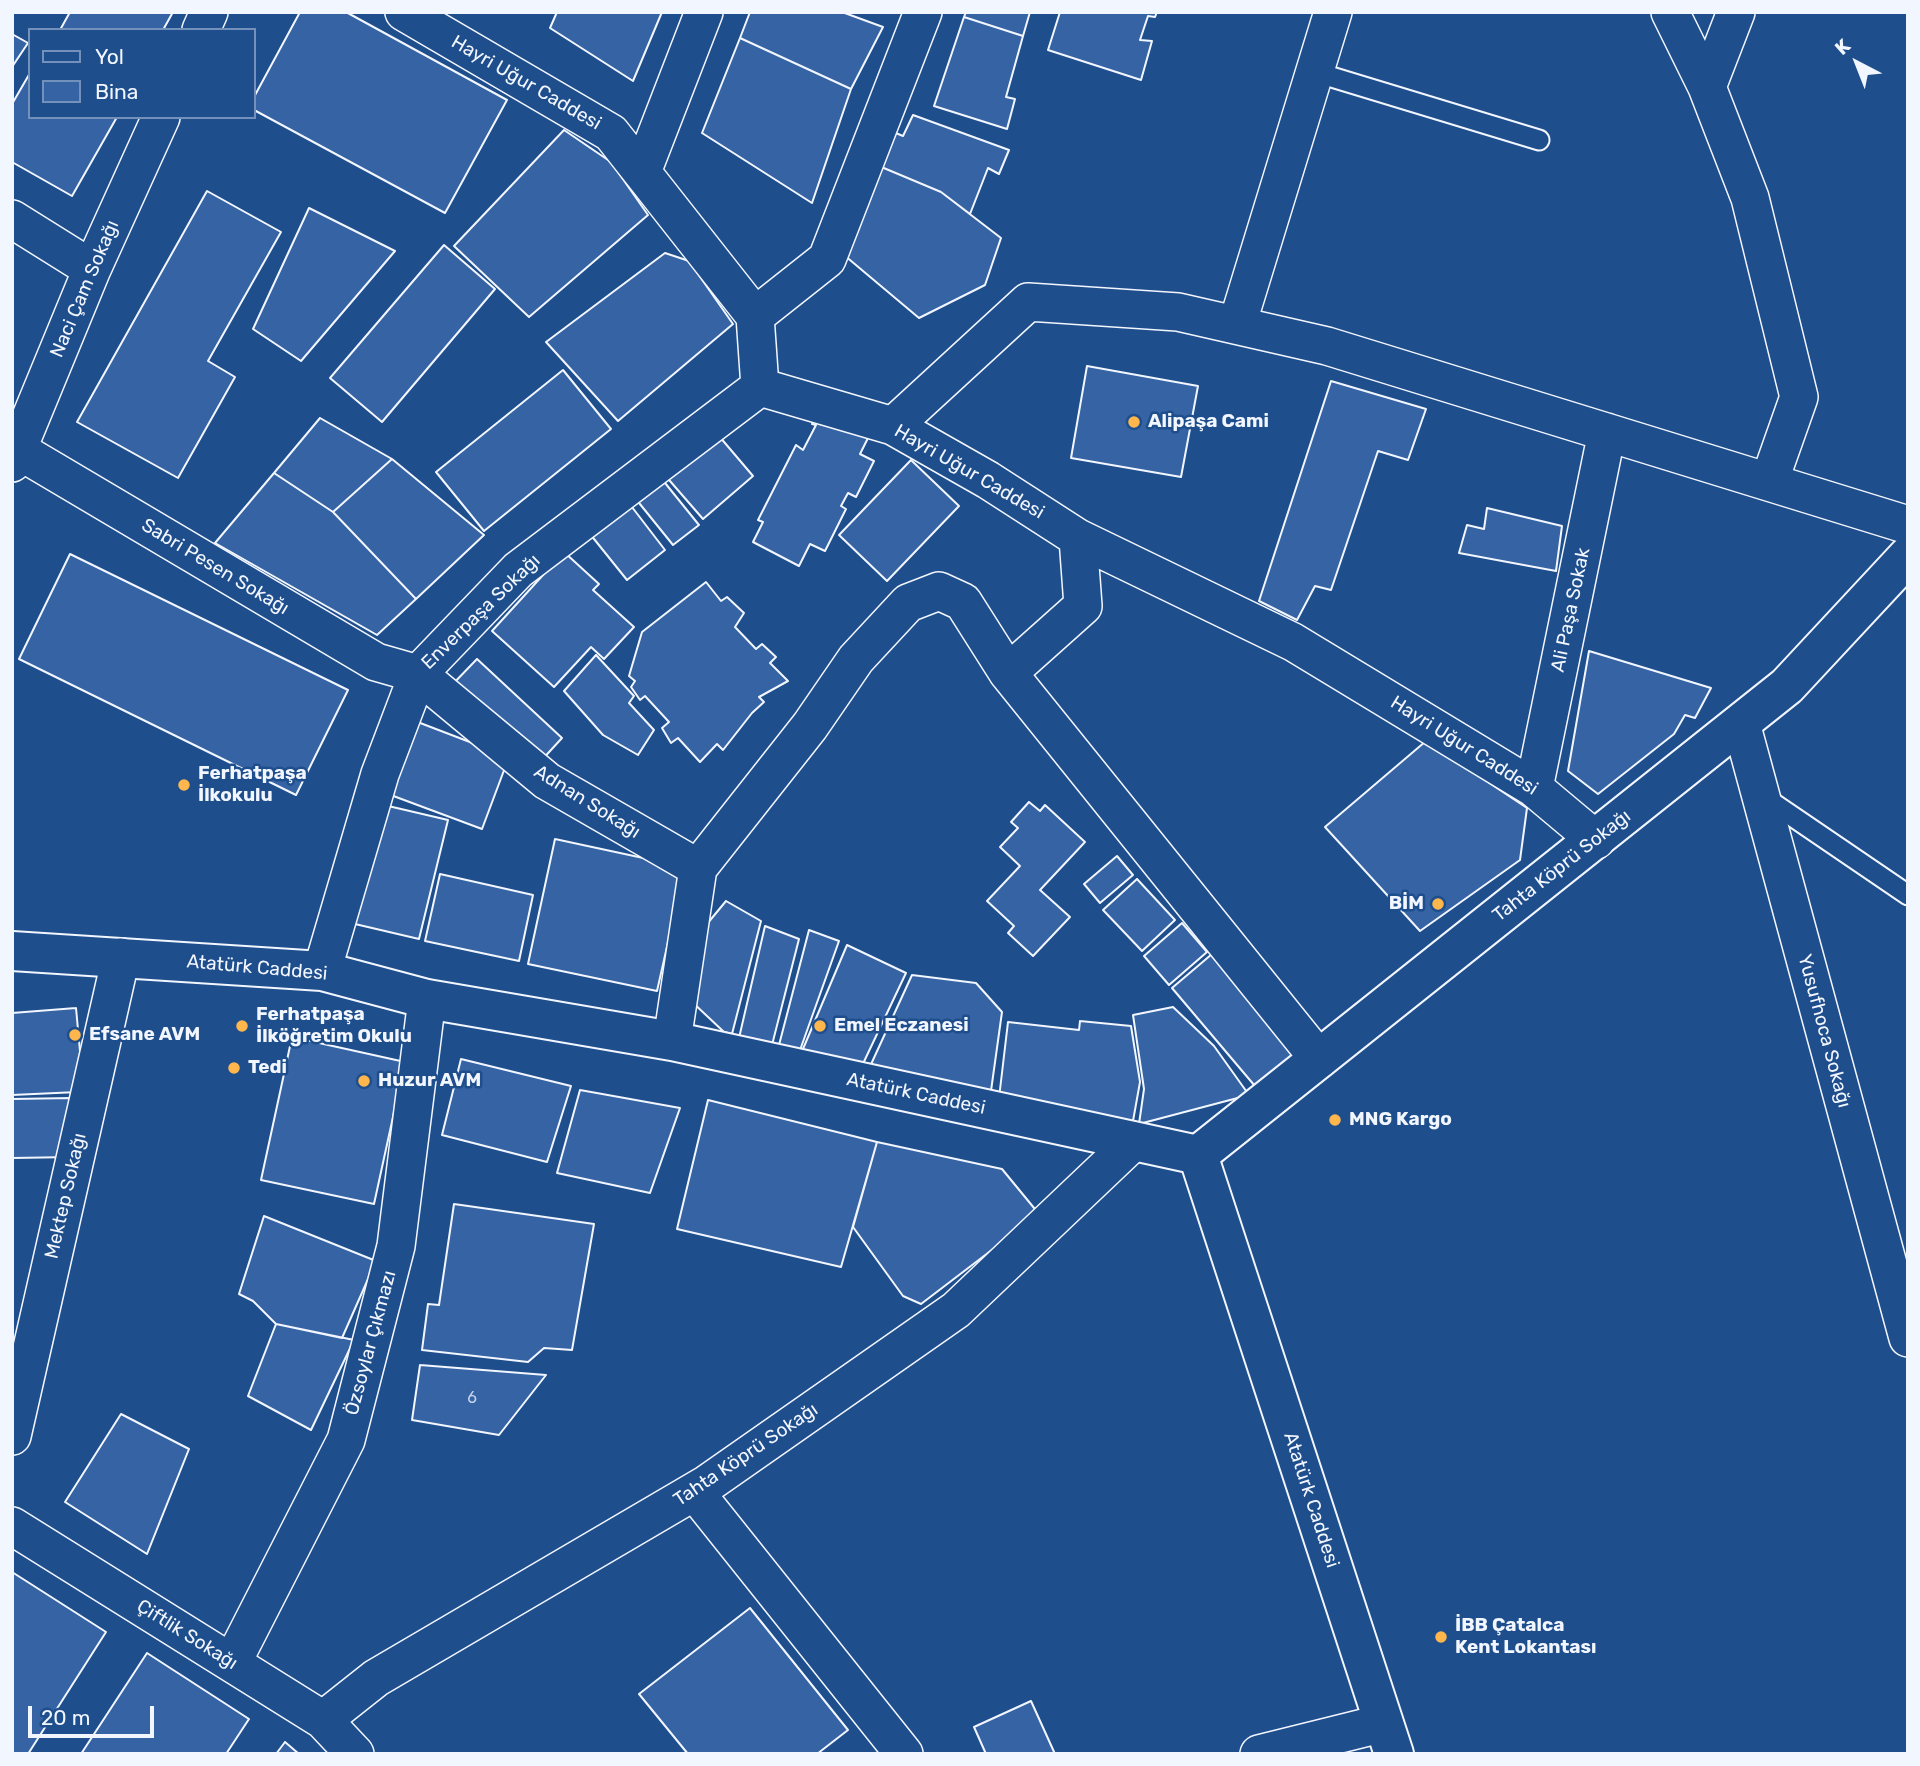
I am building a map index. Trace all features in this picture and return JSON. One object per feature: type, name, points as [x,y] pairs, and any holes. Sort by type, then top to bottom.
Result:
[{"type":"main road","name":"Tahta Köprü Sokağı","points":[[1198,1155],[1787,687],[1908,556]]},
{"type":"main road","name":"Atatürk Caddesi","points":[[12,951],[322,971],[428,999],[672,1041],[1198,1155],[1389,1738]]},
{"type":"street","points":[[202,28],[209,12]]},
{"type":"street","name":"Hayri Uğur Caddesi","points":[[404,12],[611,133],[755,316]]},
{"type":"street","points":[[642,172],[704,12]]},
{"type":"street","points":[[760,387],[755,316],[827,259],[923,12]]},
{"type":"street","points":[[1237,325],[1333,12]]},
{"type":"street","points":[[1670,12],[1707,87],[1750,198],[1799,397],[1769,482]]},
{"type":"street","points":[[1707,87],[1736,12]]},
{"type":"street","name":"Naci Çam Sokağı","points":[[15,457],[92,269],[160,119]]},
{"type":"street","points":[[12,219],[92,269]]},
{"type":"street","points":[[893,426],[1028,302],[1178,312],[1327,346],[1908,525]]},
{"type":"street","name":"Hayri Uğur Caddesi","points":[[760,387],[893,426],[988,480],[1078,538],[1293,642],[1534,788],[1596,840]]},
{"type":"street","name":"Enverpaşa Sokağı","points":[[322,971],[380,774],[418,674],[518,570],[760,387]]},
{"type":"street","name":"Ali Paşa Sokak","points":[[1534,788],[1607,432]]},
{"type":"street","name":"Sabri Pesen Sokağı","points":[[15,457],[376,662],[418,674]]},
{"type":"street","points":[[1008,673],[1083,606],[1078,538]]},
{"type":"street","points":[[672,1041],[698,867],[810,726],[856,659],[908,603],[939,591],[963,602],[1008,673],[1319,1059]]},
{"type":"street","name":"Adnan Sokağı","points":[[418,674],[547,781],[698,867]]},
{"type":"street","name":"Yusufhoca Sokağı","points":[[1741,723],[1906,1325]]},
{"type":"street","name":"Mektep Sokağı","points":[[12,1436],[121,957]]},
{"type":"street","name":"Özsoylar Çıkmazı","points":[[232,1663],[345,1440],[396,1247],[428,999]]},
{"type":"street","name":"Tahta Köprü Sokağı","points":[[323,1720],[376,1678],[695,1492],[956,1310],[1134,1141]]},
{"type":"street","points":[[695,1492],[904,1754]]},
{"type":"street","name":"Çiftlik Sokağı","points":[[12,1526],[323,1720],[355,1754]]},
{"type":"street","points":[[1259,1754],[1389,1738]]},
{"type":"lane","points":[[1315,72],[1539,140]]},
{"type":"lane","points":[[1760,795],[1908,895]]},
{"type":"building","points":[[70,12],[173,12],[164,28],[61,28]]},
{"type":"building","points":[[300,12],[346,12],[507,100],[445,213],[256,111],[256,93]]},
{"type":"building","points":[[557,12],[662,12],[633,81],[550,28]]},
{"type":"building","points":[[750,12],[842,12],[883,27],[851,89],[740,38]]},
{"type":"building","points":[[966,12],[1030,12],[1023,36],[964,17]]},
{"type":"building","points":[[1060,12],[1157,12],[1155,17],[1148,16],[1140,40],[1152,41],[1141,80],[1048,50]]},
{"type":"building","points":[[964,17],[1023,36],[1006,97],[1015,99],[1007,129],[934,106]]},
{"type":"building","points":[[12,34],[28,43],[12,67]]},
{"type":"building","points":[[740,38],[851,89],[812,203],[702,133]]},
{"type":"building","points":[[28,76],[28,119],[116,119],[72,196],[12,162],[12,104]]},
{"type":"building","points":[[913,115],[1009,150],[999,174],[988,168],[970,214],[941,192],[879,166],[891,131],[903,136]]},
{"type":"building","points":[[564,130],[611,162],[648,215],[529,317],[454,246]]},
{"type":"building","points":[[879,166],[941,192],[1001,238],[985,285],[919,318],[844,255]]},
{"type":"building","points":[[207,191],[281,232],[208,361],[235,377],[178,478],[77,422]]},
{"type":"building","points":[[309,208],[395,251],[301,361],[253,329]]},
{"type":"building","points":[[444,245],[495,289],[382,422],[330,378]]},
{"type":"building","points":[[665,253],[689,261],[733,324],[618,421],[546,342]]},
{"type":"building","name":"Alipaşa Cami","points":[[1087,366],[1198,386],[1181,477],[1071,458]]},
{"type":"building","points":[[563,370],[611,429],[484,531],[436,472]]},
{"type":"building","points":[[1331,381],[1426,409],[1408,460],[1378,451],[1331,590],[1315,586],[1297,620],[1259,601]]},
{"type":"building","points":[[818,412],[868,438],[860,454],[874,461],[856,497],[848,493],[841,506],[846,509],[825,551],[810,544],[799,566],[753,542],[763,522],[758,520],[796,445],[803,450],[816,425],[812,424]]},
{"type":"building","points":[[320,418],[392,459],[333,512],[274,473]]},
{"type":"building","points":[[719,436],[753,476],[703,519],[663,473]]},
{"type":"building","points":[[392,459],[484,535],[416,599],[333,512]]},
{"type":"building","points":[[911,460],[959,506],[887,581],[839,535]]},
{"type":"building","points":[[274,473],[333,512],[416,599],[377,635],[215,543]]},
{"type":"building","points":[[657,473],[699,525],[673,545],[631,493]]},
{"type":"building","points":[[625,498],[665,550],[627,580],[586,529]]},
{"type":"building","points":[[1487,508],[1562,526],[1556,571],[1459,553],[1467,525],[1484,529]]},
{"type":"building","points":[[564,552],[599,584],[593,590],[634,627],[604,659],[591,647],[554,687],[492,631]]},
{"type":"building","points":[[70,554],[348,690],[296,795],[19,659]]},
{"type":"building","points":[[706,582],[721,601],[727,597],[744,613],[735,627],[756,649],[762,644],[776,657],[770,663],[788,681],[759,697],[764,702],[723,750],[717,744],[700,762],[678,738],[671,743],[662,728],[669,722],[645,696],[640,700],[631,687],[635,681],[629,676],[642,632]]},
{"type":"building","points":[[1589,651],[1711,688],[1695,718],[1685,715],[1674,734],[1598,794],[1568,771]]},
{"type":"building","points":[[596,655],[634,696],[629,703],[654,730],[638,755],[603,735],[564,691]]},
{"type":"building","points":[[477,659],[562,738],[539,763],[449,688]]},
{"type":"building","points":[[415,721],[509,757],[482,829],[388,794]]},
{"type":"building","points":[[1426,741],[1527,808],[1520,860],[1420,931],[1325,827]]},
{"type":"building","points":[[1029,802],[1040,811],[1045,805],[1085,842],[1040,890],[1070,917],[1033,956],[1008,933],[1014,926],[987,901],[1020,866],[1000,847],[1018,828],[1011,822]]},
{"type":"building","points":[[384,805],[448,820],[419,939],[355,924]]},
{"type":"building","points":[[555,839],[685,867],[657,991],[528,964]]},
{"type":"building","points":[[1117,856],[1133,875],[1100,903],[1084,884]]},
{"type":"building","points":[[440,874],[533,895],[519,961],[425,941]]},
{"type":"building","points":[[1137,879],[1175,920],[1142,951],[1103,910]]},
{"type":"building","points":[[726,901],[761,921],[732,1034],[724,1032],[690,1000],[707,924]]},
{"type":"building","points":[[1182,923],[1207,952],[1169,985],[1144,956]]},
{"type":"building","points":[[765,926],[799,939],[772,1045],[739,1038]]},
{"type":"building","points":[[809,930],[839,941],[799,1053],[779,1045]]},
{"type":"building","points":[[847,945],[906,973],[860,1070],[800,1056]]},
{"type":"building","points":[[1212,954],[1300,1058],[1260,1092],[1172,988]]},
{"type":"building","points":[[912,975],[976,983],[1002,1012],[990,1098],[867,1073]]},
{"type":"building","points":[[1173,1007],[1214,1046],[1249,1095],[1139,1124],[1144,1089],[1133,1015]]},
{"type":"building","points":[[76,1008],[81,1062],[78,1092],[12,1095],[12,1013]]},
{"type":"building","points":[[1080,1021],[1131,1026],[1140,1082],[1133,1121],[999,1098],[1008,1022],[1079,1030]]},
{"type":"building","points":[[292,1037],[405,1062],[374,1204],[261,1180]]},
{"type":"building","points":[[461,1059],[571,1086],[547,1162],[442,1135]]},
{"type":"building","points":[[580,1090],[680,1108],[650,1193],[557,1173]]},
{"type":"building","points":[[73,1098],[73,1157],[12,1158],[12,1099]]},
{"type":"building","points":[[708,1100],[877,1142],[841,1267],[677,1229]]},
{"type":"building","points":[[877,1142],[1002,1169],[1039,1214],[921,1304],[903,1296],[853,1227]]},
{"type":"building","points":[[454,1204],[594,1224],[572,1350],[544,1348],[528,1362],[422,1350],[428,1304],[439,1305]]},
{"type":"building","points":[[264,1216],[376,1261],[342,1338],[276,1324],[253,1301],[239,1294]]},
{"type":"building","points":[[276,1324],[354,1340],[311,1430],[248,1396]]},
{"type":"building","points":[[420,1365],[546,1375],[499,1435],[412,1420]]},
{"type":"building","points":[[121,1414],[189,1449],[147,1554],[65,1502]]},
{"type":"building","points":[[12,1572],[106,1632],[28,1754],[12,1754]]},
{"type":"building","points":[[750,1608],[848,1730],[817,1754],[688,1754],[639,1694]]},
{"type":"building","points":[[147,1653],[249,1719],[226,1754],[81,1754]]},
{"type":"building","points":[[1031,1701],[1055,1754],[986,1754],[974,1727]]},
{"type":"building","points":[[285,1742],[299,1754],[276,1754]]},
{"type":"place","name":"Alipaşa Cami","points":[[1134,422]]},
{"type":"place","name":"Ferhatpaşa İlkokulu","points":[[184,785]]},
{"type":"place","name":"BİM","points":[[1438,904]]},
{"type":"place","name":"Ferhatpaşa İlköğretim Okulu","points":[[242,1026]]},
{"type":"place","name":"Emel Eczanesi","points":[[820,1026]]},
{"type":"place","name":"Efsane AVM","points":[[75,1035]]},
{"type":"place","name":"Tedi","points":[[234,1068]]},
{"type":"place","name":"Huzur AVM","points":[[364,1081]]},
{"type":"place","name":"MNG Kargo","points":[[1335,1120]]},
{"type":"place","name":"İBB Çatalca Kent Lokantası","points":[[1441,1637]]}]
